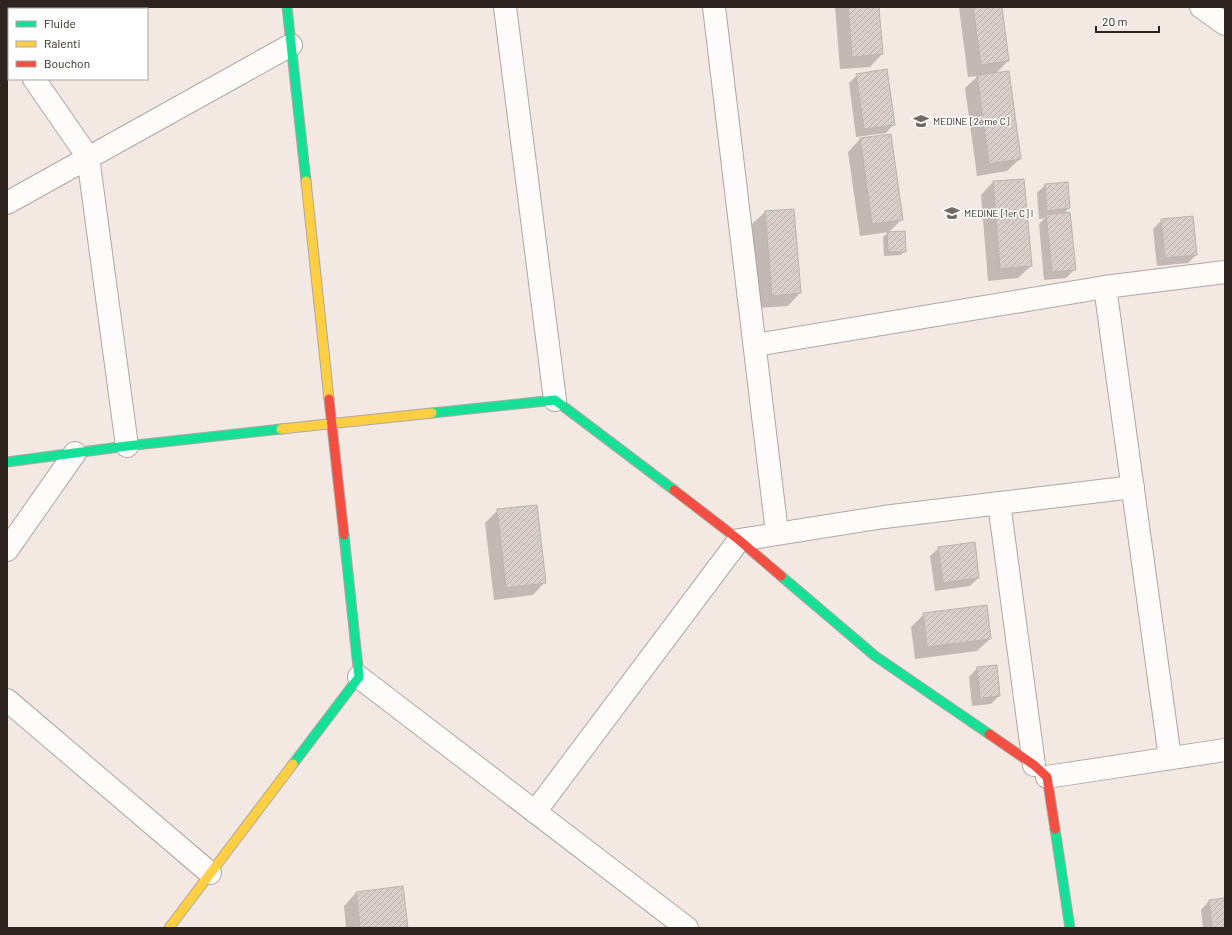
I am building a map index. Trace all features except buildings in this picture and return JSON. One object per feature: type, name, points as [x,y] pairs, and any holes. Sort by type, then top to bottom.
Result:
[{"type":"street","points":[[169,928],[359,677],[287,7]]},
{"type":"street","points":[[505,7],[555,400]]},
{"type":"street","points":[[714,7],[777,533]]},
{"type":"street","points":[[1201,7],[1225,24]]},
{"type":"street","points":[[7,203],[291,45]]},
{"type":"street","points":[[35,80],[88,158],[128,446]]},
{"type":"street","points":[[755,345],[1105,287],[1225,272]]},
{"type":"street","points":[[1105,287],[1170,758]]},
{"type":"street","points":[[7,462],[128,446],[555,400],[739,540],[874,656],[1041,771],[1170,758],[1225,750]]},
{"type":"street","points":[[7,550],[75,453]]},
{"type":"street","points":[[535,812],[739,540],[884,517],[1133,487]]},
{"type":"street","points":[[999,503],[1041,771],[1070,928]]},
{"type":"street","points":[[359,677],[687,928]]},
{"type":"street","points":[[7,700],[210,873]]},
{"type":"traffic: fast","points":[[287,7],[306,181]]},
{"type":"traffic: fast","points":[[432,413],[555,400],[674,490]]},
{"type":"traffic: fast","points":[[7,462],[127,446],[281,429]]},
{"type":"traffic: fast","points":[[293,764],[359,677],[344,535]]},
{"type":"traffic: fast","points":[[781,576],[875,656],[989,734]]},
{"type":"traffic: fast","points":[[1055,829],[1070,928]]},
{"type":"traffic: slow","points":[[306,181],[329,399]]},
{"type":"traffic: slow","points":[[281,429],[432,413]]},
{"type":"traffic: slow","points":[[169,928],[293,764]]},
{"type":"traffic: jam","points":[[329,399],[344,535]]},
{"type":"traffic: jam","points":[[674,490],[739,540],[781,576]]},
{"type":"traffic: jam","points":[[989,734],[1034,765],[1047,777],[1055,829]]},
{"type":"place","name":"MEDINE [2ème C]","points":[[921,121]]},
{"type":"place","name":"MEDINE [1er C] I","points":[[952,213]]}]
